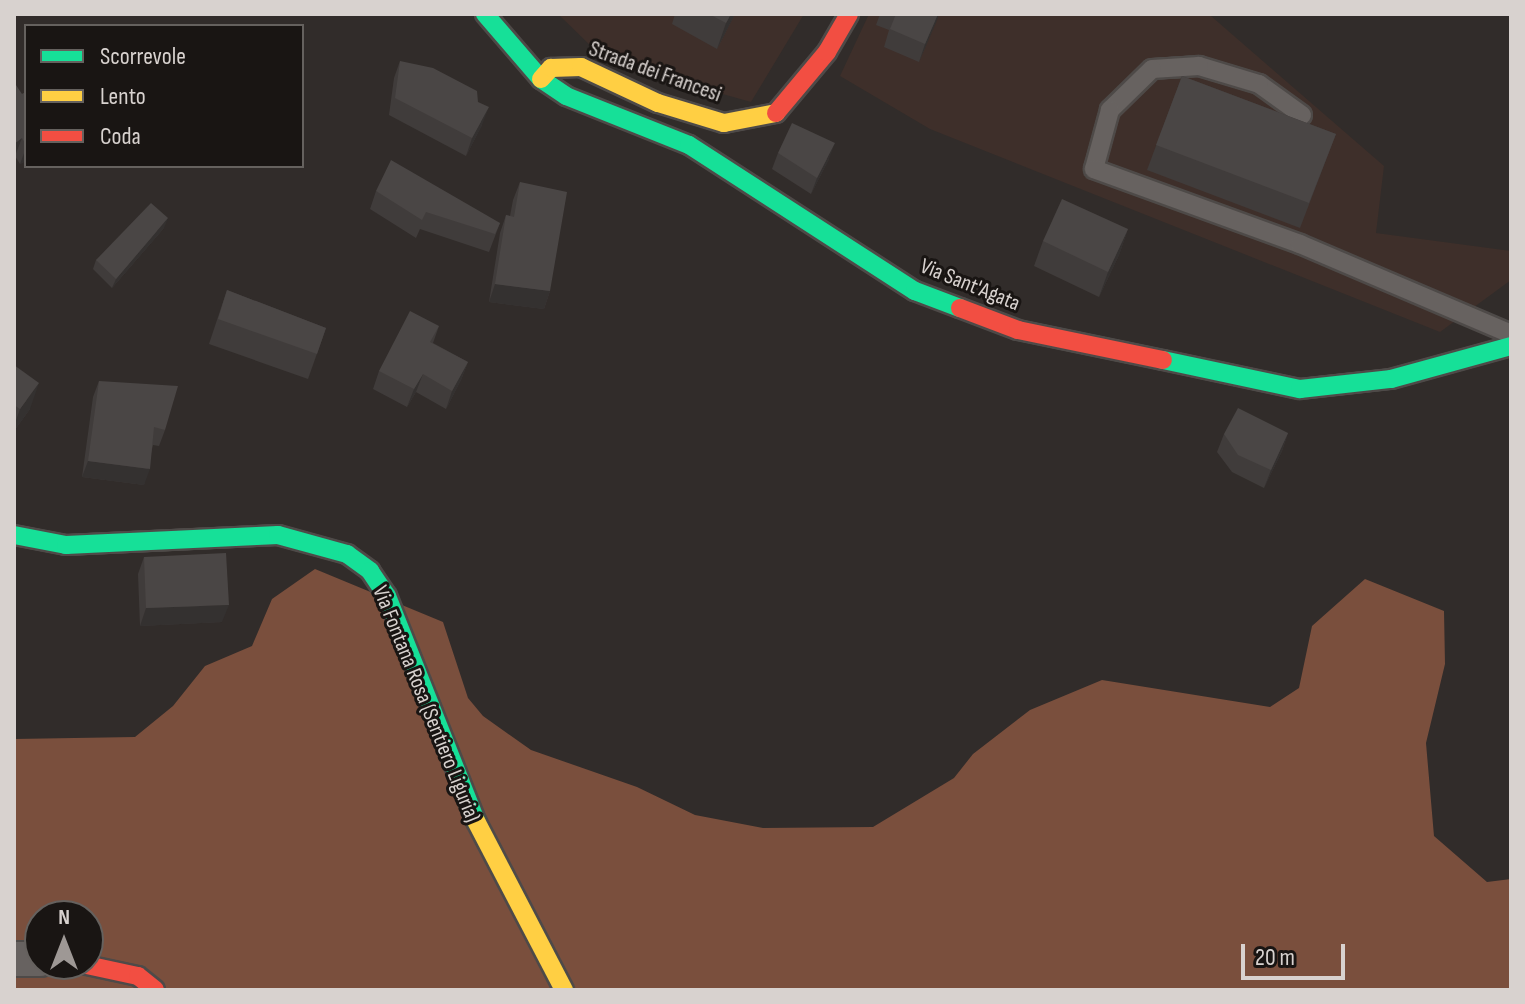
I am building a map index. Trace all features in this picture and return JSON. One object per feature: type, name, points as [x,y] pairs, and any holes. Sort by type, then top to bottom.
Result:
[{"type":"street","name":"Via Sant'Agata","points":[[485,14],[541,79],[566,96],[689,145],[915,291],[1018,330],[1300,389],[1391,379],[1511,346]]},
{"type":"street","name":"Strada dei Francesi","points":[[541,79],[551,68],[581,67],[658,103],[724,123],[775,114],[827,52],[849,14]]},
{"type":"street","name":"Via Fontana Rosa (Sentiero Liguria)","points":[[14,535],[66,545],[278,535],[336,550],[370,571],[387,596],[483,839],[564,990]]},
{"type":"street","points":[[104,969],[138,976],[155,990]]},
{"type":"lane","points":[[1302,115],[1244,79],[1199,66],[1152,69],[1110,110],[1094,169],[1300,244],[1511,334]]},
{"type":"shaded area","points":[[558,14],[804,14],[751,102],[641,71],[593,48]]},
{"type":"shaded area","points":[[869,14],[1211,16],[1384,166],[1376,233],[1511,251],[1511,280],[1440,332],[930,129],[840,76]]},
{"type":"shaded area","points":[[315,569],[443,622],[468,698],[483,716],[531,750],[637,787],[695,815],[763,828],[873,827],[954,778],[973,754],[1030,710],[1102,680],[1270,707],[1299,688],[1312,626],[1365,579],[1444,611],[1445,664],[1426,743],[1434,836],[1487,882],[1511,879],[1511,990],[14,990],[14,739],[135,737],[173,706],[205,666],[252,646],[272,599]]},
{"type":"building","points":[[709,14],[731,14],[726,23]]},
{"type":"building","points":[[896,14],[938,14],[925,44],[890,29]]},
{"type":"building","points":[[400,61],[433,68],[477,91],[478,102],[489,107],[472,138],[395,98]]},
{"type":"building","points":[[1182,76],[1336,134],[1309,203],[1156,145]]},
{"type":"building","points":[[14,82],[24,93],[24,142],[22,138],[14,144]]},
{"type":"building","points":[[792,123],[835,143],[817,178],[778,153]]},
{"type":"building","points":[[391,160],[500,223],[495,234],[426,212],[422,220],[376,191]]},
{"type":"building","points":[[520,182],[567,192],[550,291],[495,284],[506,215],[514,217]]},
{"type":"building","points":[[1062,199],[1128,229],[1108,272],[1043,241]]},
{"type":"building","points":[[151,203],[168,218],[116,279],[96,260]]},
{"type":"building","points":[[227,290],[326,328],[317,354],[218,319]]},
{"type":"building","points":[[410,311],[439,326],[430,342],[468,362],[452,391],[423,374],[414,389],[379,371]]},
{"type":"building","points":[[14,365],[39,383],[20,409],[14,405]]},
{"type":"building","points":[[99,381],[178,386],[165,430],[154,427],[150,469],[88,461]]},
{"type":"building","points":[[1238,408],[1288,433],[1271,470],[1238,455],[1224,434]]},
{"type":"building","points":[[226,553],[229,605],[146,608],[144,557]]},
{"type":"traffic: fast","points":[[485,14],[541,79],[566,96],[689,145],[915,291],[960,308]]},
{"type":"traffic: fast","points":[[1163,360],[1300,389],[1391,379],[1511,346]]},
{"type":"traffic: fast","points":[[14,535],[66,545],[278,535],[347,554],[370,571],[387,596],[476,821]]},
{"type":"traffic: slow","points":[[541,79],[551,68],[581,67],[658,103],[724,123],[776,113]]},
{"type":"traffic: slow","points":[[476,821],[564,990]]},
{"type":"traffic: jam","points":[[776,113],[827,52],[849,14]]},
{"type":"traffic: jam","points":[[960,308],[1018,330],[1163,360]]},
{"type":"traffic: jam","points":[[104,969],[138,976],[155,990]]}]
